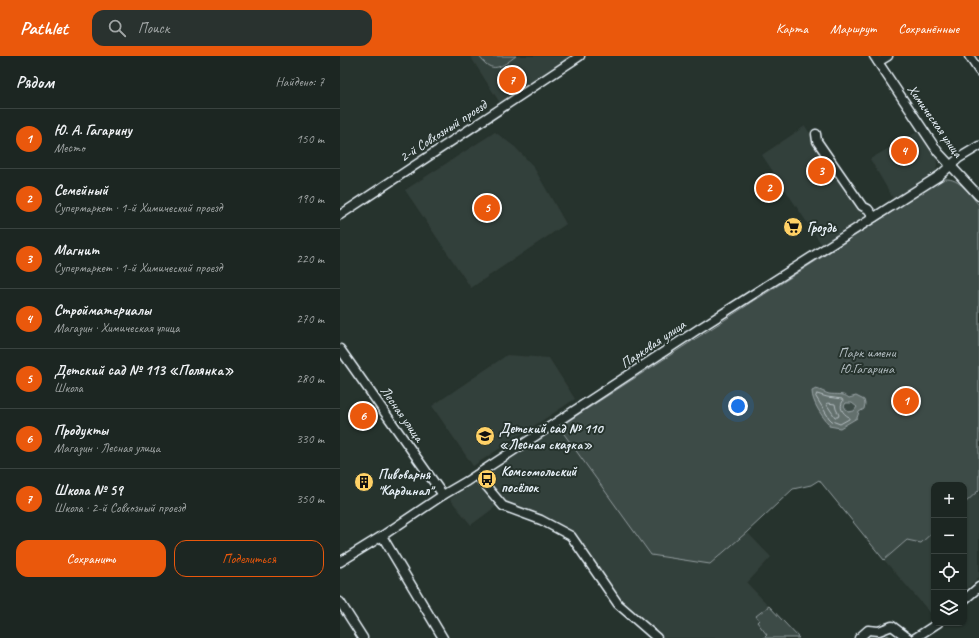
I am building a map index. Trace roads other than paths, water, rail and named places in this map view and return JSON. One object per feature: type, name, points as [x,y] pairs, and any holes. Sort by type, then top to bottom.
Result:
[{"type":"street","name":"2-й Совхозный проезд","points":[[340,215],[580,56]]},
{"type":"street","points":[[876,59],[888,56]]},
{"type":"street","points":[[969,56],[979,71]]},
{"type":"street","name":"Химическая улица","points":[[876,59],[938,152],[979,196]]},
{"type":"street","points":[[816,134],[817,141],[839,174],[862,206],[868,209],[874,216]]},
{"type":"street","name":"Парковая улица","points":[[340,562],[443,495],[477,475],[700,328],[939,176],[959,158],[979,146]]},
{"type":"street","name":"Лесная улица","points":[[340,349],[443,495]]},
{"type":"street","points":[[477,475],[503,506],[540,520],[571,536],[618,604],[657,638]]},
{"type":"street","points":[[382,536],[443,638]]},
{"type":"street","points":[[967,597],[979,587]]},
{"type":"street","points":[[340,602],[363,638]]},
{"type":"street","points":[[859,638],[868,630],[879,631],[892,626],[908,638]]},
{"type":"street","points":[[915,638],[933,626]]},
{"type":"water","points":[[816,389],[829,394],[847,396],[849,398],[856,396],[864,400],[864,409],[859,412],[857,418],[840,428],[829,426],[816,404],[812,391]],"holes":[[[846,403],[852,403],[857,407],[854,411],[848,412],[844,406]]]},
{"type":"place","name":"Школа № 59","points":[[512,80]]},
{"type":"place","name":"Стройматериалы","points":[[904,151]]},
{"type":"place","name":"Магнит","points":[[821,171]]},
{"type":"place","name":"Семейный","points":[[769,188]]},
{"type":"place","name":"Детский сад № 113 «Полянка»","points":[[487,208]]},
{"type":"place","name":"Гроздь","points":[[793,227]]},
{"type":"place","name":"Ю. А. Гагарину","points":[[906,401]]},
{"type":"place","name":"Продукты","points":[[363,416]]},
{"type":"place","name":"Детский сад № 110 «Лесная сказка»","points":[[485,436]]},
{"type":"place","name":"Комсомольский посёлок","points":[[487,479]]},
{"type":"place","name":"Пивоварня \"Кардинал\"","points":[[364,482]]},
{"type":"park label","name":"Парк имени Ю.Гагарина","points":[[867,360]]}]
